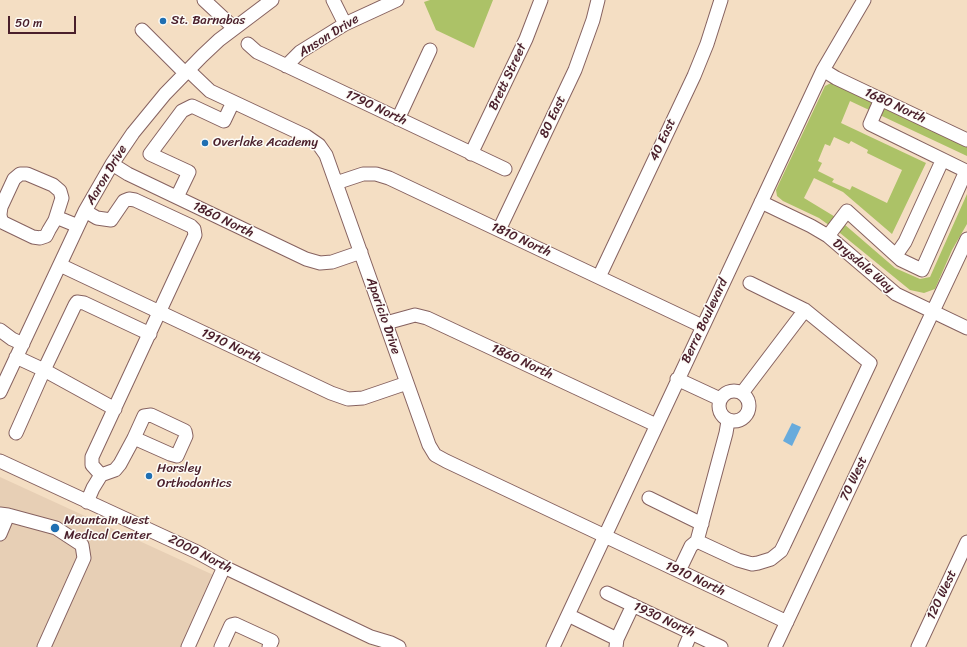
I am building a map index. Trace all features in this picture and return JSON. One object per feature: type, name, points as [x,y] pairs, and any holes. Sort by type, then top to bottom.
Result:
[{"type":"street","points":[[204,0],[234,28]]},
{"type":"street","name":"Aaron Drive","points":[[0,392],[85,211],[112,164],[147,114],[187,71],[219,40],[272,0]]},
{"type":"street","points":[[333,0],[345,24]]},
{"type":"street","name":"Anson Drive","points":[[286,66],[300,52],[345,24],[397,0]]},
{"type":"street","name":"Brett Street","points":[[472,154],[526,39],[541,0]]},
{"type":"street","name":"80 East","points":[[499,230],[575,70],[591,27],[598,0]]},
{"type":"street","name":"40 East","points":[[599,277],[694,76],[707,44],[721,0]]},
{"type":"street","name":"Berra Boulevard","points":[[553,647],[600,547],[604,535],[823,70],[864,0]]},
{"type":"street","name":"Aparicio Drive","points":[[142,30],[210,91],[306,136],[319,145],[326,155],[428,445],[435,455],[604,535]]},
{"type":"street","name":"1790 North","points":[[248,44],[257,52],[505,169]]},
{"type":"street","points":[[398,119],[430,50]]},
{"type":"street","name":"1680 North","points":[[823,70],[836,78],[967,140]]},
{"type":"street","points":[[828,236],[847,211],[901,260],[922,270],[966,171],[870,124],[881,99]]},
{"type":"street","points":[[177,198],[189,172],[150,154],[182,111],[192,106],[224,121],[233,102]]},
{"type":"street","points":[[896,255],[905,242],[942,160]]},
{"type":"street","name":"1860 North","points":[[112,164],[128,174],[177,198],[306,259],[320,263],[332,262],[361,252]]},
{"type":"street","points":[[20,174],[27,174],[53,185],[60,191],[62,198],[56,217],[46,236],[40,238],[33,237],[4,223],[1,220],[0,215],[1,207],[14,179],[20,174]]},
{"type":"street","name":"1810 North","points":[[336,183],[363,174],[376,174],[389,178],[702,326]]},
{"type":"street","points":[[85,211],[97,218],[111,220],[124,201],[129,199],[135,200],[191,226],[194,229],[195,235]]},
{"type":"street","name":"Drysdale Way","points":[[761,202],[811,226],[828,236],[896,294],[967,328]]},
{"type":"street","points":[[101,475],[92,465],[92,458],[207,212]]},
{"type":"street","points":[[56,217],[78,226]]},
{"type":"street","name":"70 West","points":[[775,647],[967,239]]},
{"type":"street","name":"1910 North","points":[[60,265],[331,393],[348,399],[363,398],[407,383]]},
{"type":"street","points":[[698,541],[738,560],[752,564],[765,562],[781,551],[870,363],[805,310],[750,283]]},
{"type":"street","points":[[16,433],[44,370],[75,305],[78,302],[84,303],[150,334]]},
{"type":"street","points":[[742,393],[805,310]]},
{"type":"street","name":"1860 North","points":[[386,324],[415,315],[427,318],[656,425]]},
{"type":"street","points":[[1,333],[23,344]]},
{"type":"street","points":[[16,357],[44,370],[115,409]]},
{"type":"street","points":[[677,379],[720,399]]},
{"type":"street","points":[[729,391],[742,393],[749,404],[749,410],[746,416],[735,422],[728,421],[719,412],[718,406],[720,399],[729,391]]},
{"type":"street","points":[[679,571],[691,546],[698,541],[728,421]]},
{"type":"street","points":[[87,502],[101,475],[116,470],[134,438]]},
{"type":"street","name":"2000 North","points":[[0,461],[197,552],[224,567],[371,638],[393,646]]},
{"type":"street","points":[[649,498],[702,524]]},
{"type":"street","points":[[0,534],[4,515],[56,528],[82,545],[84,558],[44,647]]},
{"type":"street","name":"1910 North","points":[[604,535],[787,622]]},
{"type":"street","name":"120 West","points":[[920,646],[967,542]]},
{"type":"street","points":[[188,647],[224,567]]},
{"type":"street","name":"1930 North","points":[[607,593],[721,647]]},
{"type":"street","points":[[568,615],[616,643],[633,605]]},
{"type":"street","points":[[220,647],[231,625],[235,624],[272,642],[269,647]]},
{"type":"street","points":[[685,647],[691,633]]},
{"type":"shaded area","name":"Mountain West Medical Center","points":[[0,477],[220,578],[189,647],[0,647]]},
{"type":"green space","points":[[430,0],[493,0],[474,48],[436,30],[424,2]]},
{"type":"green space","points":[[831,83],[838,84],[967,146],[967,156],[850,101],[841,123],[926,163],[892,234],[843,192],[814,178],[804,198],[837,218],[895,268],[920,279],[930,277],[967,194],[967,224],[952,250],[935,289],[924,293],[910,290],[840,233],[819,218],[783,201],[777,196],[776,190],[825,86]],"holes":[[[834,137],[849,144],[851,141],[868,150],[867,153],[902,170],[887,203],[852,186],[850,190],[832,182],[834,179],[818,171],[822,163],[818,161],[825,144],[830,146]]]},
{"type":"water","points":[[792,423],[801,427],[792,446],[783,441]]},
{"type":"place","name":"St. Barnabas","points":[[163,21]]},
{"type":"place","name":"Overlake Academy","points":[[205,143]]},
{"type":"place","name":"Horsley Orthodontics","points":[[149,476]]},
{"type":"place","name":"Mountain West Medical Center","points":[[55,528]]}]
